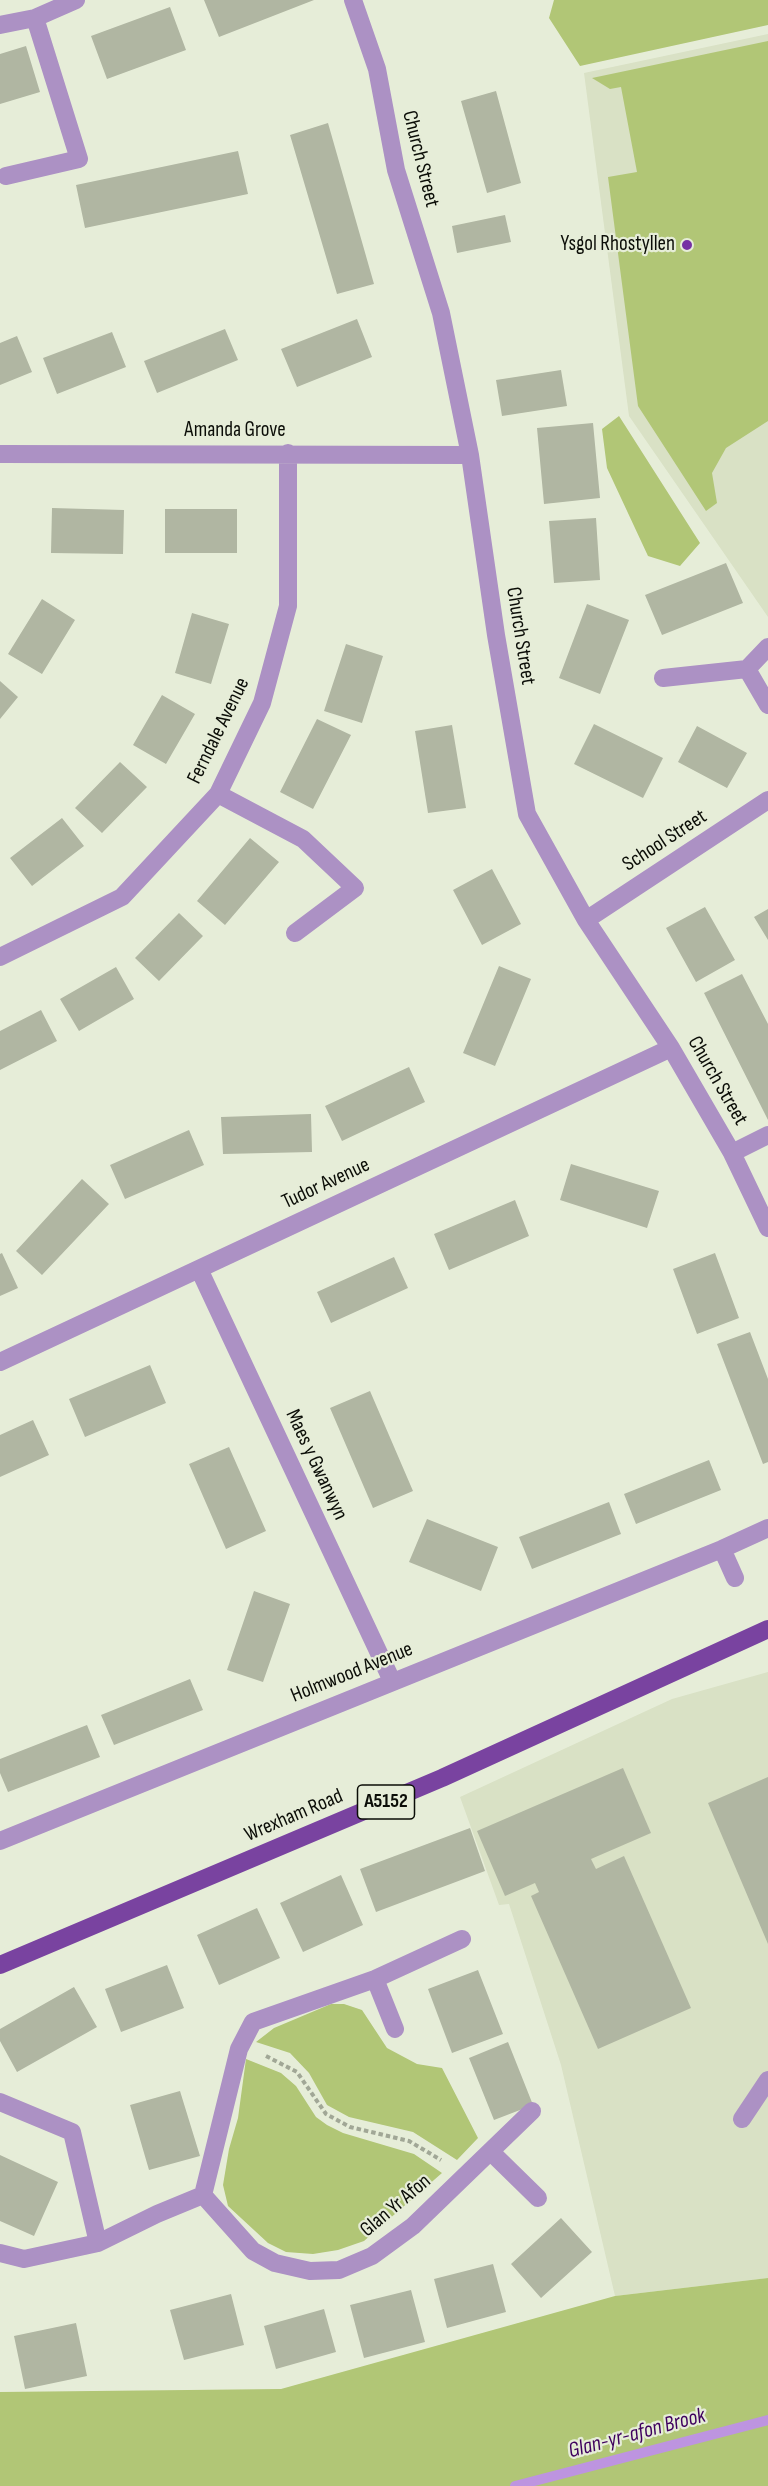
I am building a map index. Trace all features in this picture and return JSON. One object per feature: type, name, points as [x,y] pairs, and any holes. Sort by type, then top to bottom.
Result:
[{"type":"main road","name":"Wrexham Road","points":[[0,1965],[442,1778],[768,1629]]},
{"type":"street","points":[[0,25],[34,18],[76,0]]},
{"type":"street","name":"Church Street","points":[[353,0],[377,69],[396,170],[441,313],[470,454],[496,635],[527,814],[586,920],[671,1048],[732,1153],[768,1228]]},
{"type":"street","points":[[6,176],[79,159],[34,18]]},
{"type":"street","name":"Ferndale Avenue","points":[[0,957],[122,897],[218,794],[262,704],[288,606],[288,453]]},
{"type":"street","name":"Amanda Grove","points":[[0,454],[470,454]]},
{"type":"street","points":[[663,678],[747,669],[768,647]]},
{"type":"street","points":[[747,669],[768,705]]},
{"type":"street","points":[[218,794],[303,839],[355,888],[295,933]]},
{"type":"street","name":"School Street","points":[[586,920],[768,800]]},
{"type":"street","name":"Tudor Avenue","points":[[0,1362],[671,1048]]},
{"type":"street","points":[[732,1153],[768,1135]]},
{"type":"street","name":"Maes y Gwanwyn","points":[[199,1269],[392,1681]]},
{"type":"street","name":"Holmwood Avenue","points":[[0,1841],[722,1549],[768,1528]]},
{"type":"street","points":[[722,1549],[735,1578]]},
{"type":"street","points":[[0,2253],[24,2259],[98,2243],[157,2214],[203,2195],[239,2049],[253,2022],[375,1979],[462,1940]]},
{"type":"street","points":[[375,1979],[395,2029]]},
{"type":"street","points":[[742,2119],[768,2080]]},
{"type":"street","points":[[0,2102],[72,2132],[98,2243]]},
{"type":"street","name":"Glan Yr Afon","points":[[203,2195],[253,2251],[275,2264],[310,2271],[339,2270],[372,2256],[413,2226],[532,2111]]},
{"type":"street","points":[[491,2152],[538,2198]]},
{"type":"path","points":[[239,2049],[276,2059],[297,2072],[326,2114],[350,2127],[410,2141],[441,2160],[459,2181]]},
{"type":"shaded area","name":"Ysgol Rhostyllen","points":[[768,34],[768,617],[629,416],[584,73]]},
{"type":"shaded area","points":[[768,1672],[768,2278],[615,2296],[561,2065],[509,1904],[499,1905],[460,1797],[672,1699]]},
{"type":"green space","points":[[554,0],[768,0],[768,25],[580,66],[549,18]]},
{"type":"green space","name":"Ysgol Rhostyllen","points":[[768,41],[768,421],[726,448],[712,473],[717,503],[706,511],[638,406],[608,177],[637,172],[621,87],[610,89],[592,78]]},
{"type":"green space","points":[[619,416],[700,543],[680,566],[648,556],[607,468],[602,429]]},
{"type":"green space","points":[[331,2004],[344,2004],[362,2010],[387,2048],[417,2064],[442,2068],[478,2138],[457,2160],[413,2132],[349,2117],[327,2105],[309,2073],[290,2053],[256,2042],[274,2028]]},
{"type":"green space","points":[[246,2059],[281,2073],[296,2086],[316,2117],[327,2125],[343,2133],[414,2154],[442,2173],[364,2241],[338,2250],[313,2254],[286,2252],[268,2243],[228,2206],[223,2185],[229,2149],[238,2118]]},
{"type":"green space","points":[[768,2278],[768,2486],[0,2486],[0,2392],[281,2389],[615,2296]]},
{"type":"building","points":[[204,0],[314,0],[219,37]]},
{"type":"building","points":[[170,7],[186,50],[107,79],[91,36]]},
{"type":"building","points":[[26,46],[40,92],[0,104],[0,54]]},
{"type":"building","points":[[496,91],[521,183],[487,193],[461,101]]},
{"type":"building","points":[[328,123],[374,284],[337,294],[290,135]]},
{"type":"building","points":[[238,151],[248,194],[85,228],[76,185]]},
{"type":"building","points":[[505,215],[511,242],[457,253],[452,226]]},
{"type":"building","points":[[357,319],[372,357],[297,387],[281,349]]},
{"type":"building","points":[[225,329],[238,360],[157,393],[144,361]]},
{"type":"building","points":[[112,332],[126,367],[57,394],[43,358]]},
{"type":"building","points":[[17,336],[32,372],[0,385],[0,343]]},
{"type":"building","points":[[561,370],[567,406],[502,416],[496,380]]},
{"type":"building","points":[[593,423],[600,498],[544,504],[537,428]]},
{"type":"building","points":[[52,508],[124,510],[123,554],[51,553]]},
{"type":"building","points":[[165,509],[237,509],[237,553],[165,553]]},
{"type":"building","points":[[596,518],[600,580],[554,583],[549,521]]},
{"type":"building","points":[[726,563],[743,603],[662,635],[645,595]]},
{"type":"building","points":[[42,599],[75,620],[42,674],[8,654]]},
{"type":"building","points":[[587,604],[629,620],[600,694],[559,678]]},
{"type":"building","points":[[192,613],[229,624],[211,684],[175,673]]},
{"type":"building","points":[[346,644],[383,656],[362,723],[324,711]]},
{"type":"building","points":[[0,681],[18,697],[0,719]]},
{"type":"building","points":[[162,695],[195,714],[166,764],[133,745]]},
{"type":"building","points":[[317,719],[351,735],[313,809],[280,792]]},
{"type":"building","points":[[594,724],[663,758],[643,798],[574,764]]},
{"type":"building","points":[[452,725],[466,808],[428,813],[415,731]]},
{"type":"building","points":[[697,726],[747,753],[727,788],[678,762]]},
{"type":"building","points":[[120,762],[147,787],[102,833],[75,808]]},
{"type":"building","points":[[62,818],[84,846],[32,886],[10,858]]},
{"type":"building","points":[[250,838],[279,862],[225,925],[197,901]]},
{"type":"building","points":[[492,869],[521,924],[482,945],[453,890]]},
{"type":"building","points":[[705,907],[735,960],[696,982],[666,928]]},
{"type":"building","points":[[768,909],[768,940],[754,917]]},
{"type":"building","points":[[179,913],[203,936],[159,981],[135,958]]},
{"type":"building","points":[[499,966],[531,979],[495,1066],[463,1053]]},
{"type":"building","points":[[116,967],[134,999],[79,1031],[60,999]]},
{"type":"building","points":[[742,974],[768,1024],[768,1120],[704,993]]},
{"type":"building","points":[[41,1010],[57,1041],[0,1070],[0,1031]]},
{"type":"building","points":[[409,1067],[425,1102],[342,1141],[325,1106]]},
{"type":"building","points":[[311,1114],[312,1152],[223,1154],[221,1117]]},
{"type":"building","points":[[189,1130],[204,1165],[125,1199],[110,1165]]},
{"type":"building","points":[[571,1164],[659,1191],[647,1228],[560,1200]]},
{"type":"building","points":[[82,1179],[109,1204],[42,1275],[16,1251]]},
{"type":"building","points":[[515,1200],[529,1236],[449,1270],[434,1234]]},
{"type":"building","points":[[2,1253],[18,1288],[0,1296],[0,1254]]},
{"type":"building","points":[[715,1253],[739,1318],[697,1334],[673,1269]]},
{"type":"building","points":[[394,1257],[408,1288],[331,1323],[317,1292]]},
{"type":"building","points":[[750,1332],[768,1379],[768,1462],[763,1464],[717,1344]]},
{"type":"building","points":[[150,1365],[166,1403],[85,1437],[69,1399]]},
{"type":"building","points":[[370,1391],[413,1491],[373,1508],[330,1408]]},
{"type":"building","points":[[33,1420],[49,1455],[0,1477],[0,1435]]},
{"type":"building","points":[[229,1447],[266,1531],[226,1549],[189,1464]]},
{"type":"building","points":[[709,1460],[721,1490],[636,1524],[624,1494]]},
{"type":"building","points":[[609,1502],[621,1534],[532,1569],[519,1537]]},
{"type":"building","points":[[427,1519],[498,1547],[481,1591],[409,1562]]},
{"type":"building","points":[[254,1591],[290,1604],[263,1682],[227,1670]]},
{"type":"building","points":[[190,1679],[203,1710],[114,1745],[101,1715]]},
{"type":"building","points":[[87,1725],[100,1757],[8,1792],[0,1773],[0,1759]]},
{"type":"building","points":[[623,1768],[651,1833],[591,1859],[596,1869],[624,1856],[691,2008],[598,2049],[531,1896],[539,1892],[535,1883],[505,1896],[477,1831]]},
{"type":"building","points":[[768,1777],[768,1944],[708,1803]]},
{"type":"building","points":[[470,1828],[485,1871],[376,1912],[360,1869]]},
{"type":"building","points":[[341,1875],[363,1925],[303,1952],[280,1903]]},
{"type":"building","points":[[257,1908],[280,1958],[219,1985],[197,1935]]},
{"type":"building","points":[[167,1965],[184,2008],[121,2032],[105,1989]]},
{"type":"building","points":[[478,1970],[503,2034],[452,2053],[428,1989]]},
{"type":"building","points":[[74,1987],[97,2027],[17,2072],[0,2041],[0,2029]]},
{"type":"building","points":[[508,2042],[533,2105],[494,2120],[469,2058]]},
{"type":"building","points":[[180,2091],[200,2156],[149,2170],[130,2105]]},
{"type":"building","points":[[0,2155],[58,2182],[34,2236],[0,2221]]},
{"type":"building","points":[[561,2218],[592,2252],[541,2298],[511,2264]]},
{"type":"building","points":[[493,2264],[506,2312],[447,2328],[434,2279]]},
{"type":"building","points":[[411,2290],[425,2342],[364,2358],[350,2305]]},
{"type":"building","points":[[231,2294],[244,2345],[184,2360],[170,2310]]},
{"type":"building","points":[[324,2309],[336,2352],[276,2369],[264,2326]]},
{"type":"building","points":[[76,2323],[87,2376],[25,2389],[14,2336]]},
{"type":"waterway","name":"Glan-yr-afon Brook","points":[[515,2486],[768,2420]]},
{"type":"place","name":"Ysgol Rhostyllen","points":[[687,245]]}]
